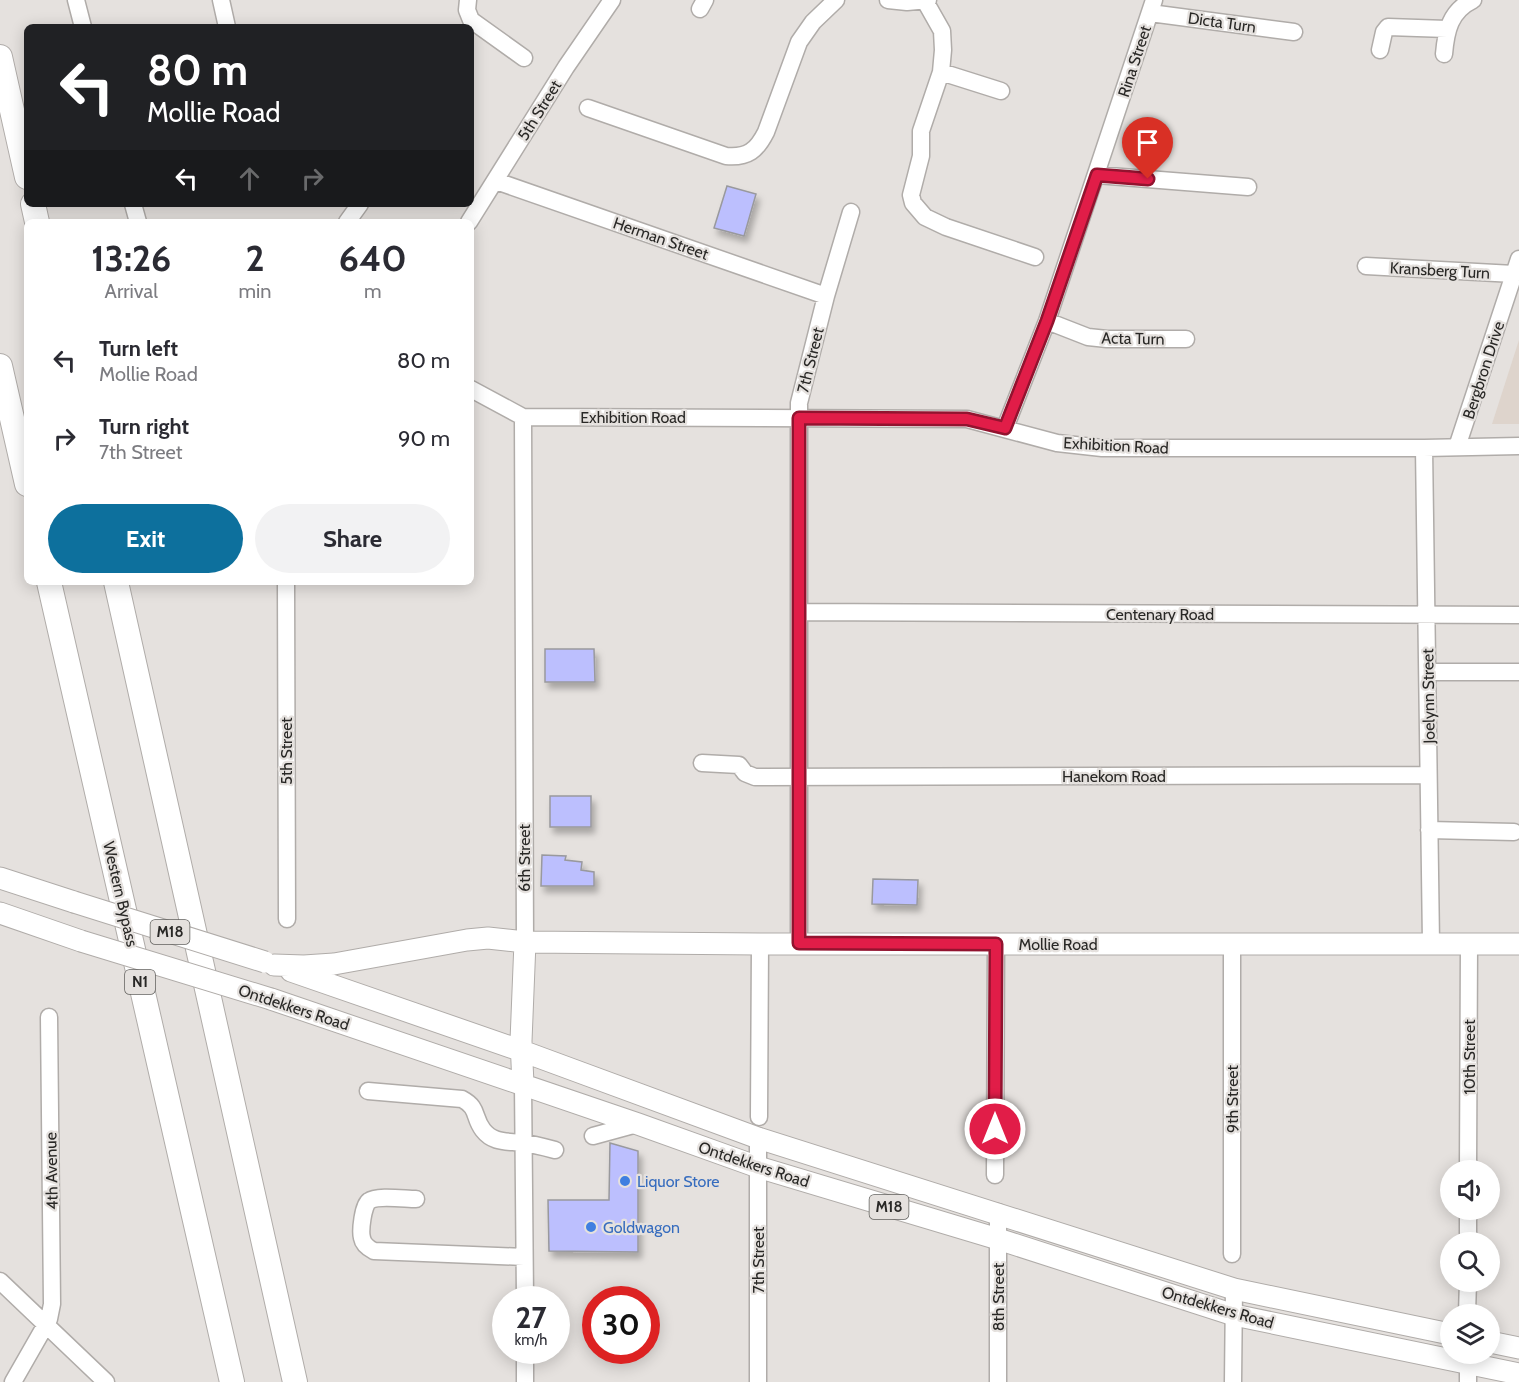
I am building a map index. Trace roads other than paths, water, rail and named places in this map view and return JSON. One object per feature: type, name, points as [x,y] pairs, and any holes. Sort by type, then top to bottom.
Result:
[{"type":"highway","points":[[0,57],[24,164]]},
{"type":"highway","points":[[0,366],[24,471]]},
{"type":"highway","name":"Western Bypass","points":[[51,585],[232,1382]]},
{"type":"highway","points":[[118,585],[295,1382]]},
{"type":"main road","name":"Ontdekkers Road","points":[[0,878],[269,963],[522,1051],[758,1127],[998,1212],[1234,1289],[1440,1332]]},
{"type":"main road","name":"Ontdekkers Road","points":[[0,913],[81,941],[271,999],[523,1084],[758,1167],[998,1239],[1234,1315],[1468,1366],[1519,1374]]},
{"type":"main road","name":"Mollie Road","points":[[269,963],[304,966],[334,963],[488,938],[525,942],[760,944],[1519,944]]},
{"type":"main road","name":"6th Street","points":[[523,1084],[525,942]]},
{"type":"main road","points":[[1500,1344],[1519,1348]]},
{"type":"main road","points":[[1504,1382],[1519,1374]]},
{"type":"street","points":[[76,0],[82,24]]},
{"type":"street","points":[[221,0],[226,24]]},
{"type":"street","points":[[468,0],[467,10],[471,20],[524,58]]},
{"type":"street","name":"5th Street","points":[[471,219],[524,132],[612,0]]},
{"type":"street","points":[[588,108],[726,156],[747,155],[760,144],[766,132],[799,42],[813,22],[836,0]]},
{"type":"street","points":[[888,0],[907,2],[927,0],[942,31],[941,72],[921,131],[921,156],[911,195],[913,203],[925,217],[946,227],[1035,257]]},
{"type":"street","points":[[1444,54],[1447,29],[1459,11],[1473,0]]},
{"type":"street","name":"Dicta Turn","points":[[1152,6],[1294,32]]},
{"type":"street","name":"Rina Street","points":[[1005,428],[1047,321],[1152,6]]},
{"type":"street","points":[[1380,50],[1384,32],[1388,27],[1447,29]]},
{"type":"street","points":[[941,72],[1001,91]]},
{"type":"street","points":[[1097,175],[1248,187]]},
{"type":"street","name":"Herman Street","points":[[496,181],[826,296]]},
{"type":"street","name":"7th Street","points":[[799,943],[799,418],[802,390],[850,212]]},
{"type":"street","name":"Kransberg Turn","points":[[1366,266],[1517,266]]},
{"type":"street","name":"Bergbron Drive","points":[[1457,447],[1517,266]]},
{"type":"street","name":"Acta Turn","points":[[1047,321],[1088,337],[1186,339]]},
{"type":"street","name":"Exhibition Road","points":[[474,391],[523,417],[967,419],[1057,443],[1081,447],[1519,446]]},
{"type":"street","name":"6th Street","points":[[523,417],[525,942]]},
{"type":"street","name":"Joelynn Street","points":[[1424,448],[1431,944]]},
{"type":"street","name":"5th Street","points":[[286,585],[286,919]]},
{"type":"street","name":"Centenary Road","points":[[800,612],[1519,615]]},
{"type":"street","points":[[1428,672],[1519,672]]},
{"type":"street","name":"Hanekom Road","points":[[702,763],[739,765],[745,773],[755,777],[1428,775]]},
{"type":"street","points":[[1429,830],[1514,832]]},
{"type":"street","name":"7th Street","points":[[758,1382],[760,944]]},
{"type":"street","points":[[995,1175],[996,944]]},
{"type":"street","name":"9th Street","points":[[1232,944],[1232,1254]]},
{"type":"street","name":"10th Street","points":[[1468,1160],[1469,944]]},
{"type":"street","name":"4th Avenue","points":[[13,1382],[51,1313],[52,1304],[49,1017]]},
{"type":"street","name":"6th Street","points":[[523,1084],[525,1286]]},
{"type":"street","points":[[368,1091],[462,1099],[474,1108],[478,1123],[490,1138],[555,1150]]},
{"type":"street","points":[[416,1199],[376,1199],[368,1202],[364,1207],[362,1237],[367,1247],[374,1251],[524,1257]]},
{"type":"street","name":"8th Street","points":[[998,1212],[998,1382]]},
{"type":"street","points":[[0,1281],[106,1382]]},
{"type":"street","points":[[1233,1382],[1234,1289]]},
{"type":"street","points":[[525,1364],[525,1382]]},
{"type":"place","name":"Liquor Store","points":[[625,1181]]},
{"type":"place","name":"Goldwagon","points":[[591,1227]]}]
